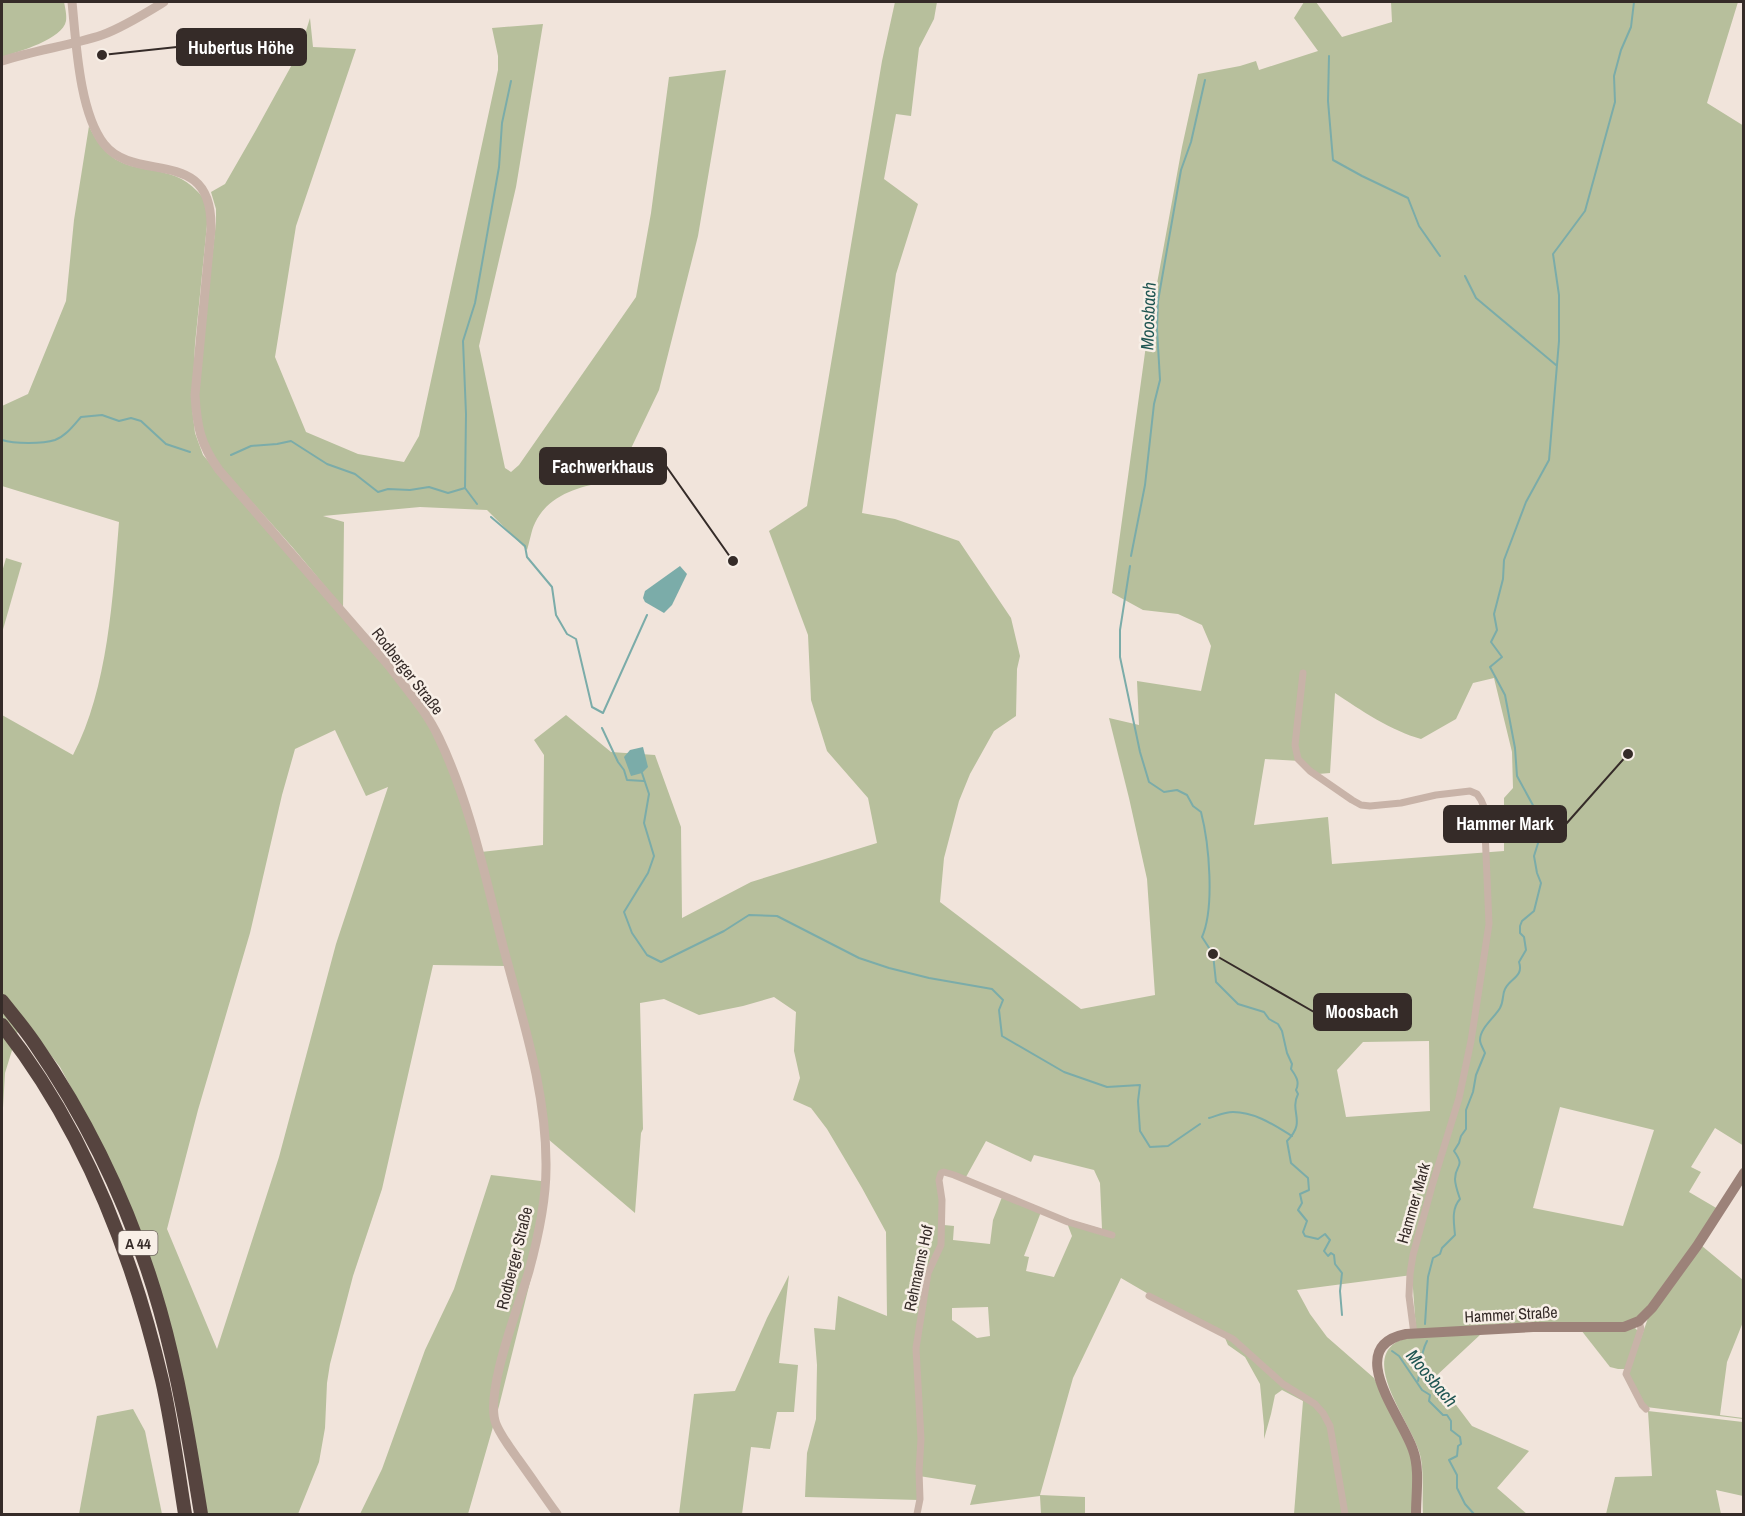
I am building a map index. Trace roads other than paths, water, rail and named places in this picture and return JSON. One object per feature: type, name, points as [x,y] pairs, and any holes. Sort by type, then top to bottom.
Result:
[{"type":"highway","name":"A 44","points":[[2,1001],[34,1043],[69,1096],[98,1149],[139,1245],[160,1311],[177,1378],[201,1515]]},
{"type":"highway","name":"A 44","points":[[2,1025],[21,1050],[60,1114],[102,1194],[125,1251],[162,1381],[185,1515]]},
{"type":"main road","points":[[1639,1321],[1652,1308],[1697,1246],[1743,1173]]},
{"type":"main road","name":"Hammer Straße","points":[[1416,1515],[1414,1452],[1385,1393],[1378,1365],[1380,1352],[1385,1343],[1394,1337],[1414,1334],[1533,1327],[1610,1328],[1624,1327],[1639,1321]]},
{"type":"street","name":"Rodberger Straße","points":[[72,2],[86,103],[105,146],[126,160],[167,168],[186,175],[200,187],[209,204],[211,229],[195,395],[197,422],[206,451],[226,479],[390,667],[438,735],[458,780],[535,1069],[546,1168],[542,1216],[530,1269],[492,1401],[495,1423],[557,1515]]},
{"type":"street","points":[[2,61],[76,43],[110,32],[164,2]]},
{"type":"street","name":"Hammer Mark","points":[[1303,673],[1295,745],[1298,759],[1310,771],[1352,800],[1370,806],[1470,791],[1477,794],[1484,807],[1489,924],[1472,1041],[1459,1098],[1413,1255],[1410,1296],[1414,1334]]},
{"type":"street","name":"Rehmanns Hof","points":[[917,1515],[920,1499],[921,1439],[916,1348],[928,1273],[941,1245],[942,1200],[939,1180],[941,1173],[954,1174],[1068,1222],[1112,1235]]},
{"type":"street","points":[[1149,1296],[1233,1339],[1276,1378],[1315,1404],[1323,1413],[1329,1426],[1345,1515]]},
{"type":"street","points":[[1639,1321],[1641,1329],[1626,1374],[1646,1409]]},
{"type":"water","points":[[680,566],[687,574],[672,605],[664,613],[645,602],[643,598],[645,591]]},
{"type":"water","points":[[643,747],[648,767],[642,773],[631,776],[624,757],[630,750]]},
{"type":"waterway","points":[[1425,1324],[1428,1277],[1433,1258],[1440,1254],[1442,1248],[1455,1235],[1454,1212],[1460,1199],[1455,1174],[1460,1163],[1454,1151],[1466,1129],[1466,1110],[1485,1053],[1480,1042],[1481,1036],[1500,1008],[1507,985],[1520,971],[1519,962],[1526,950],[1520,926],[1522,921],[1534,911],[1541,883],[1534,856],[1539,840],[1541,820],[1517,776],[1515,748],[1505,695],[1490,667],[1502,657],[1491,642],[1497,630],[1494,614],[1503,579],[1504,560],[1526,502],[1549,460],[1559,341],[1559,295],[1553,254],[1585,211],[1615,102],[1614,76],[1621,50],[1631,27],[1634,2]]},
{"type":"waterway","points":[[1329,56],[1328,101],[1333,160],[1408,198],[1419,226],[1440,256]]},
{"type":"waterway","name":"Moosbach","points":[[1131,556],[1145,485],[1154,404],[1160,380],[1158,301],[1181,170],[1191,142],[1205,80]]},
{"type":"waterway","points":[[477,504],[465,488],[466,414],[463,341],[475,303],[499,167],[502,123],[511,81]]},
{"type":"waterway","points":[[1465,276],[1476,298],[1556,365]]},
{"type":"waterway","points":[[2,440],[21,443],[55,440],[70,430],[81,417],[102,415],[119,421],[131,418],[141,421],[166,444],[190,452]]},
{"type":"waterway","points":[[231,455],[251,446],[291,441],[327,464],[355,474],[378,492],[388,489],[410,490],[429,487],[448,493],[465,488]]},
{"type":"waterway","points":[[491,517],[525,546],[527,557],[552,587],[556,615],[567,634],[576,639],[592,707],[603,713],[647,615]]},
{"type":"waterway","name":"Moosbach","points":[[1130,566],[1120,630],[1120,657],[1140,752],[1149,782],[1164,792],[1177,790],[1187,795],[1193,806],[1201,812],[1206,840],[1210,892],[1202,937],[1213,954],[1216,982],[1238,1004],[1264,1012],[1269,1019],[1278,1024],[1282,1031],[1292,1064],[1291,1069],[1296,1077],[1298,1094],[1295,1107],[1296,1128],[1287,1141],[1291,1163],[1308,1178],[1309,1190],[1300,1194],[1302,1203],[1298,1210],[1307,1221],[1303,1232],[1305,1236],[1318,1239],[1325,1234],[1330,1240],[1324,1251],[1328,1256],[1331,1253],[1334,1255],[1335,1264],[1342,1273],[1340,1291],[1342,1315]]},
{"type":"waterway","points":[[602,728],[627,780],[644,781]]},
{"type":"waterway","points":[[642,773],[649,794],[644,823],[654,856],[648,873],[624,912],[632,933],[647,955],[661,962],[724,931],[749,915],[777,916],[859,958],[929,978],[992,989],[1003,1000],[999,1010],[1002,1036],[1064,1072],[1107,1087],[1140,1085],[1138,1101],[1140,1131],[1150,1147],[1168,1146],[1200,1124]]},
{"type":"waterway","points":[[1209,1118],[1230,1112],[1249,1114],[1292,1136]]},
{"type":"waterway","points":[[1418,1381],[1422,1355],[1427,1341]]},
{"type":"waterway","name":"Moosbach","points":[[1392,1351],[1399,1356],[1422,1390],[1430,1395],[1429,1401],[1443,1415],[1447,1415],[1451,1421],[1451,1430],[1460,1437],[1461,1444],[1458,1446],[1457,1456],[1449,1460],[1457,1475],[1457,1488],[1465,1504],[1474,1514]]},
{"type":"place","name":"Hubertus Höhe","points":[[102,55]]},
{"type":"place","name":"Fachwerkhaus","points":[[733,561]]},
{"type":"place","name":"Hammer Mark","points":[[1628,754]]},
{"type":"place","name":"Moosbach","points":[[1213,954]]}]
